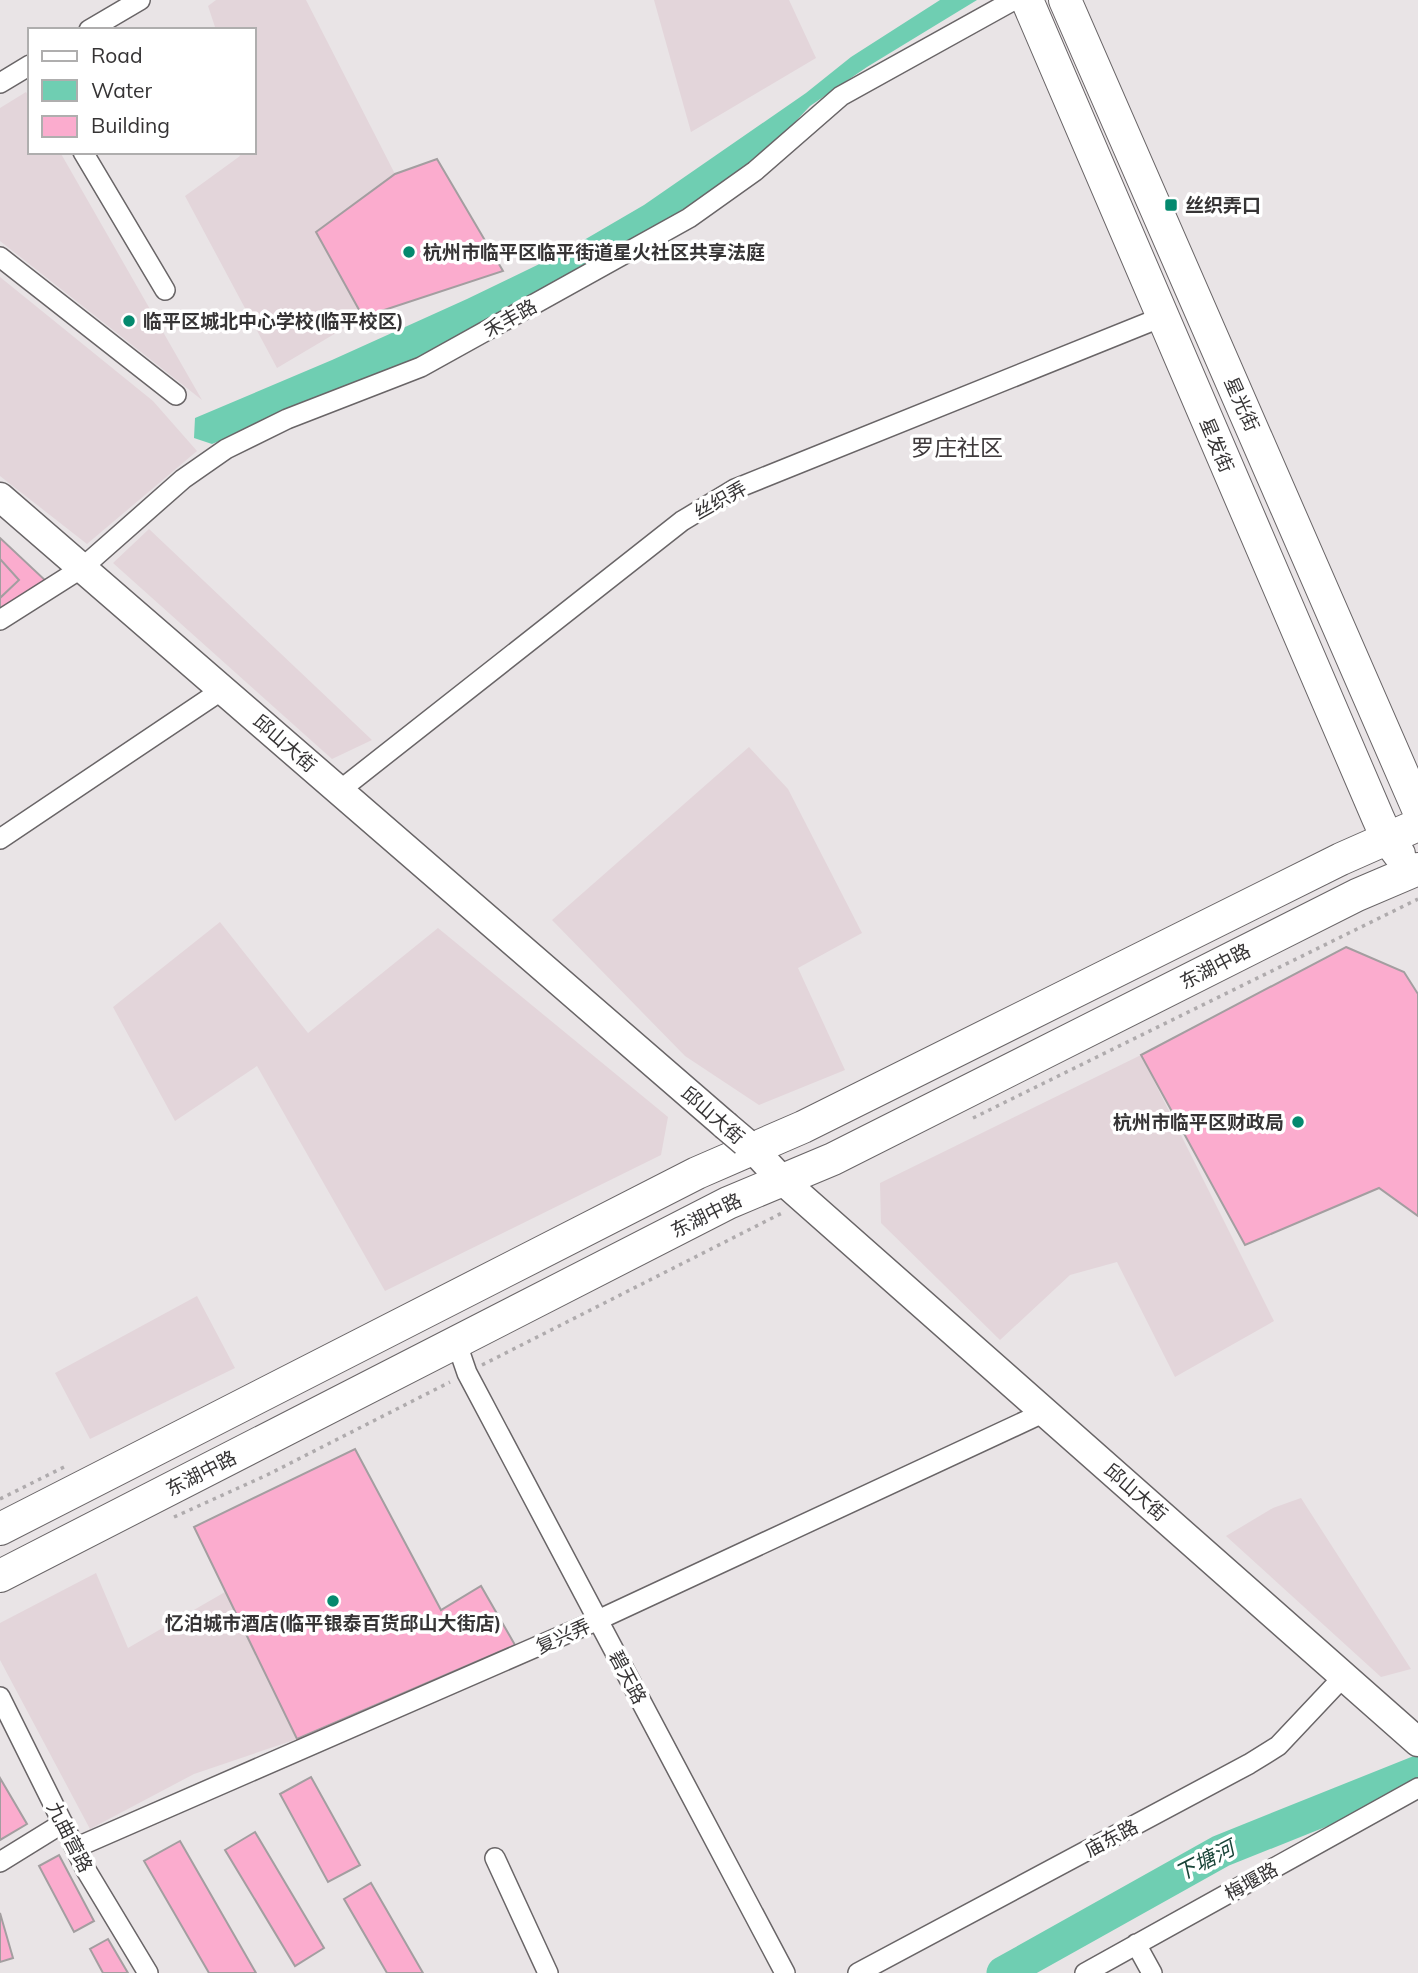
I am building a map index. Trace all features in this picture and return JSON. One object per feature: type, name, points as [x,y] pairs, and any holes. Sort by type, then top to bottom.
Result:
[{"type":"main road","name":"星发街","points":[[1027,0],[1387,838],[1416,881]]},
{"type":"main road","name":"星光街","points":[[1065,0],[1418,809]]},
{"type":"main road","name":"邱山大街","points":[[0,497],[741,1139],[782,1180],[1418,1742]]},
{"type":"main road","name":"东湖中路","points":[[0,1529],[697,1173],[741,1139],[803,1127],[1418,825]]},
{"type":"main road","name":"东湖中路","points":[[0,1576],[728,1203],[833,1159],[1357,895],[1416,881]]},
{"type":"street","points":[[92,28],[140,0]]},
{"type":"street","name":"禾丰路","points":[[0,620],[82,568],[183,479],[226,449],[287,419],[421,367],[689,218],[755,171],[841,96],[1014,0]]},
{"type":"street","points":[[0,83],[28,66]]},
{"type":"street","points":[[84,154],[165,290]]},
{"type":"street","points":[[0,257],[176,395]]},
{"type":"street","name":"丝织弄","points":[[340,791],[682,521],[735,489],[1162,317]]},
{"type":"street","points":[[0,839],[222,690]]},
{"type":"street","name":"碧天路","points":[[456,1341],[467,1373],[785,1973]]},
{"type":"street","name":"复兴弄","points":[[75,1848],[598,1620],[1045,1412]]},
{"type":"street","name":"庙东路","points":[[858,1973],[1249,1764],[1278,1746],[1344,1676]]},
{"type":"street","name":"九曲营路","points":[[0,1697],[86,1870],[148,1973]]},
{"type":"street","name":"梅堰路","points":[[1084,1973],[1418,1788]]},
{"type":"street","points":[[0,1862],[63,1823]]},
{"type":"street","points":[[495,1858],[548,1973]]},
{"type":"street","points":[[1136,1944],[1152,1973]]},
{"type":"path","points":[[971,1119],[1416,881]]},
{"type":"path","points":[[165,1521],[267,1475],[806,1201]]},
{"type":"shaded area","points":[[216,0],[306,0],[395,174],[316,232],[363,317],[277,368],[185,196],[240,156],[239,154],[256,154],[256,28],[215,28],[208,6]]},
{"type":"shaded area","points":[[654,0],[789,0],[816,58],[691,132]]},
{"type":"shaded area","name":"临平区城北中心学校(临平校区)","points":[[26,92],[28,154],[61,154],[202,400],[0,241],[0,108]]},
{"type":"shaded area","points":[[0,277],[153,401],[197,451],[87,544],[0,476]]},
{"type":"shaded area","points":[[149,529],[372,740],[332,759],[113,563]]},
{"type":"shaded area","points":[[749,747],[788,789],[862,933],[798,968],[845,1070],[759,1105],[685,1056],[552,920]]},
{"type":"shaded area","points":[[220,922],[308,1033],[438,928],[668,1117],[661,1155],[385,1291],[257,1066],[175,1121],[113,1007]]},
{"type":"shaded area","points":[[1141,1055],[1274,1321],[1175,1377],[1117,1262],[1070,1275],[1000,1340],[881,1223],[880,1183]]},
{"type":"shaded area","points":[[197,1296],[235,1368],[90,1439],[55,1373]]},
{"type":"shaded area","points":[[1301,1498],[1411,1669],[1381,1677],[1226,1536],[1273,1508]]},
{"type":"shaded area","points":[[96,1573],[128,1648],[225,1592],[297,1739],[194,1774],[90,1829],[0,1660],[0,1623]]},
{"type":"water","points":[[940,0],[977,0],[867,67],[810,106],[753,167],[479,333],[212,444],[194,438],[195,418],[467,299],[560,254],[644,205],[806,93],[851,57]]},
{"type":"building","name":"杭州市临平区临平街道星火社区共享法庭","points":[[437,159],[503,271],[363,317],[316,232],[395,174]]},
{"type":"building","points":[[0,538],[47,582],[0,612]]},
{"type":"building","points":[[0,559],[19,580],[0,598]]},
{"type":"building","name":"杭州市临平区财政局","points":[[1346,947],[1404,972],[1418,994],[1418,1216],[1379,1188],[1245,1245],[1141,1055]]},
{"type":"building","name":"忆泊城市酒店(临平银泰百货邱山大街店)","points":[[355,1449],[441,1610],[481,1586],[515,1645],[297,1739],[194,1527]]},
{"type":"building","points":[[311,1777],[360,1865],[328,1882],[280,1794]]},
{"type":"building","points":[[0,1778],[27,1824],[0,1840]]},
{"type":"building","points":[[255,1832],[324,1948],[295,1966],[225,1850]]},
{"type":"building","points":[[180,1841],[256,1973],[209,1973],[144,1861]]},
{"type":"building","points":[[59,1855],[94,1921],[74,1932],[39,1866]]},
{"type":"building","points":[[371,1883],[423,1973],[387,1973],[344,1899]]},
{"type":"building","points":[[0,1913],[13,1958],[0,1962]]},
{"type":"building","points":[[108,1939],[128,1973],[103,1973],[90,1949]]},
{"type":"waterway","name":"下塘河","points":[[1003,1973],[1221,1851],[1418,1772]]},
{"type":"place","name":"丝织弄口","points":[[1171,205]]},
{"type":"place","name":"杭州市临平区临平街道星火社区共享法庭","points":[[409,252]]},
{"type":"place","name":"临平区城北中心学校(临平校区)","points":[[129,321]]},
{"type":"place","name":"杭州市临平区财政局","points":[[1298,1122]]},
{"type":"place","name":"忆泊城市酒店(临平银泰百货邱山大街店)","points":[[333,1601]]},
{"type":"district","name":"罗庄社区","points":[[957,448]]}]
